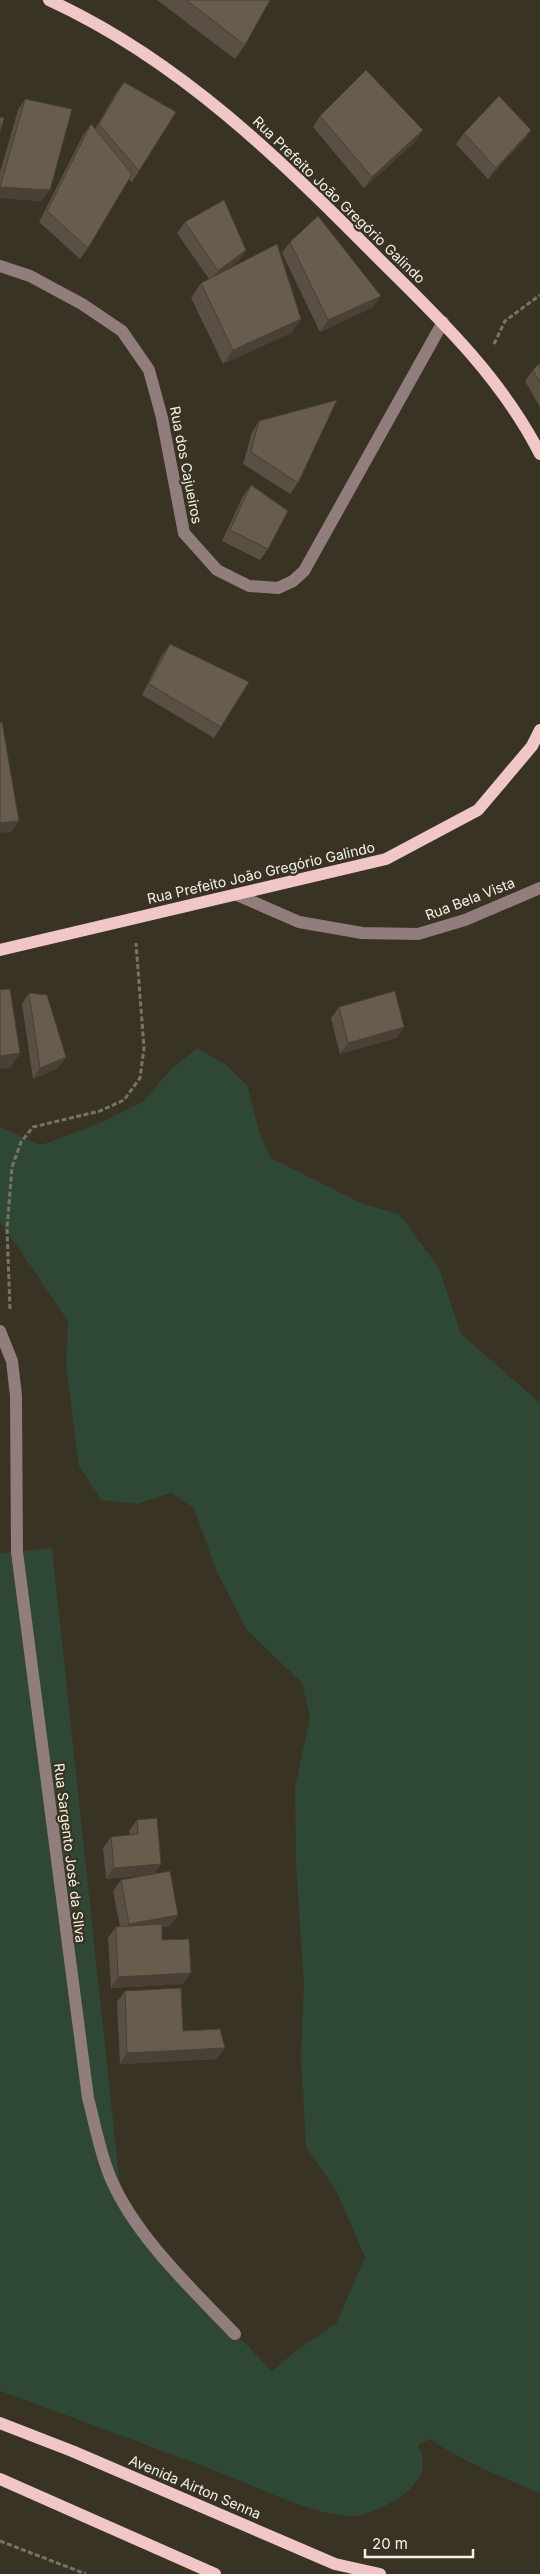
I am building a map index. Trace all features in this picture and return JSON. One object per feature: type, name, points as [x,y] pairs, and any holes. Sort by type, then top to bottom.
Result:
[{"type":"main road","name":"Rua Prefeito João Gregório Galindo","points":[[49,0],[88,18],[162,65],[238,124],[304,184],[442,322],[483,367],[540,454]]},
{"type":"main road","name":"Rua Prefeito João Gregório Galindo","points":[[0,950],[386,859],[478,810],[532,746],[540,730]]},
{"type":"main road","name":"Avenida Airton Senna","points":[[0,2423],[72,2451],[335,2564],[380,2574]]},
{"type":"main road","points":[[0,2479],[215,2574]]},
{"type":"street","name":"Rua dos Cajueiros","points":[[0,266],[30,276],[82,304],[122,331],[149,370],[162,418],[184,533],[217,570],[249,586],[278,588],[293,581],[304,571],[442,322]]},
{"type":"street","name":"Rua Bela Vista","points":[[237,895],[299,922],[362,933],[418,934],[465,920],[540,888]]},
{"type":"street","name":"Rua Sargento José da SIlva","points":[[0,1331],[12,1361],[16,1396],[17,1552],[88,2098],[111,2179],[137,2223],[187,2284],[235,2334]]},
{"type":"path","points":[[483,367],[505,321],[540,295]]},
{"type":"path","points":[[10,1314],[7,1228],[12,1167],[21,1142],[33,1128],[100,1111],[124,1100],[140,1078],[144,1048],[135,918]]},
{"type":"path","points":[[0,2541],[86,2574]]},
{"type":"green space","points":[[197,1048],[225,1064],[247,1085],[260,1134],[271,1158],[363,1204],[399,1214],[439,1268],[461,1334],[540,1403],[540,2493],[470,2462],[430,2439],[418,2445],[423,2458],[423,2468],[418,2478],[405,2493],[381,2507],[363,2514],[349,2516],[332,2514],[285,2500],[224,2474],[0,2391],[0,1553],[52,1548],[121,2196],[187,2284],[272,2371],[298,2349],[336,2324],[365,2257],[336,2190],[306,2147],[301,2058],[304,1984],[296,1864],[295,1787],[310,1718],[302,1683],[246,1629],[216,1570],[194,1508],[171,1493],[137,1504],[101,1500],[79,1466],[66,1366],[68,1321],[0,1221],[0,1127],[41,1145],[96,1125],[144,1101],[170,1070]]},
{"type":"building","points":[[186,0],[270,0],[245,45]]},
{"type":"building","points":[[366,70],[423,130],[372,177],[320,116]]},
{"type":"building","points":[[124,82],[176,112],[139,171],[99,124]]},
{"type":"building","points":[[499,96],[531,130],[496,168],[464,133]]},
{"type":"building","points":[[25,99],[72,109],[50,190],[0,187]]},
{"type":"building","points":[[0,117],[4,118],[0,132]]},
{"type":"building","points":[[91,124],[132,174],[88,248],[47,211]]},
{"type":"building","points":[[224,200],[246,250],[218,271],[185,222]]},
{"type":"building","points":[[318,216],[381,296],[328,320],[290,242]]},
{"type":"building","points":[[277,244],[301,319],[233,350],[201,283]]},
{"type":"building","points":[[540,363],[540,383],[533,370]]},
{"type":"building","points":[[337,400],[298,483],[251,452],[259,421]]},
{"type":"building","points":[[251,485],[288,511],[268,549],[230,530]]},
{"type":"building","points":[[170,644],[249,682],[221,727],[149,684]]},
{"type":"building","points":[[2,722],[19,821],[0,823],[0,723]]},
{"type":"building","points":[[10,989],[20,1053],[0,1056],[0,990]]},
{"type":"building","points":[[395,991],[404,1027],[348,1043],[339,1007]]},
{"type":"building","points":[[29,993],[47,995],[66,1057],[40,1068]]},
{"type":"building","points":[[157,1818],[161,1864],[114,1868],[111,1837],[138,1834],[137,1820]]},
{"type":"building","points":[[170,1871],[178,1915],[129,1924],[121,1880]]},
{"type":"building","points":[[162,1924],[162,1940],[189,1939],[191,1973],[118,1977],[116,1927]]},
{"type":"building","points":[[181,1988],[183,2031],[220,2029],[225,2048],[127,2053],[125,1991]]}]
